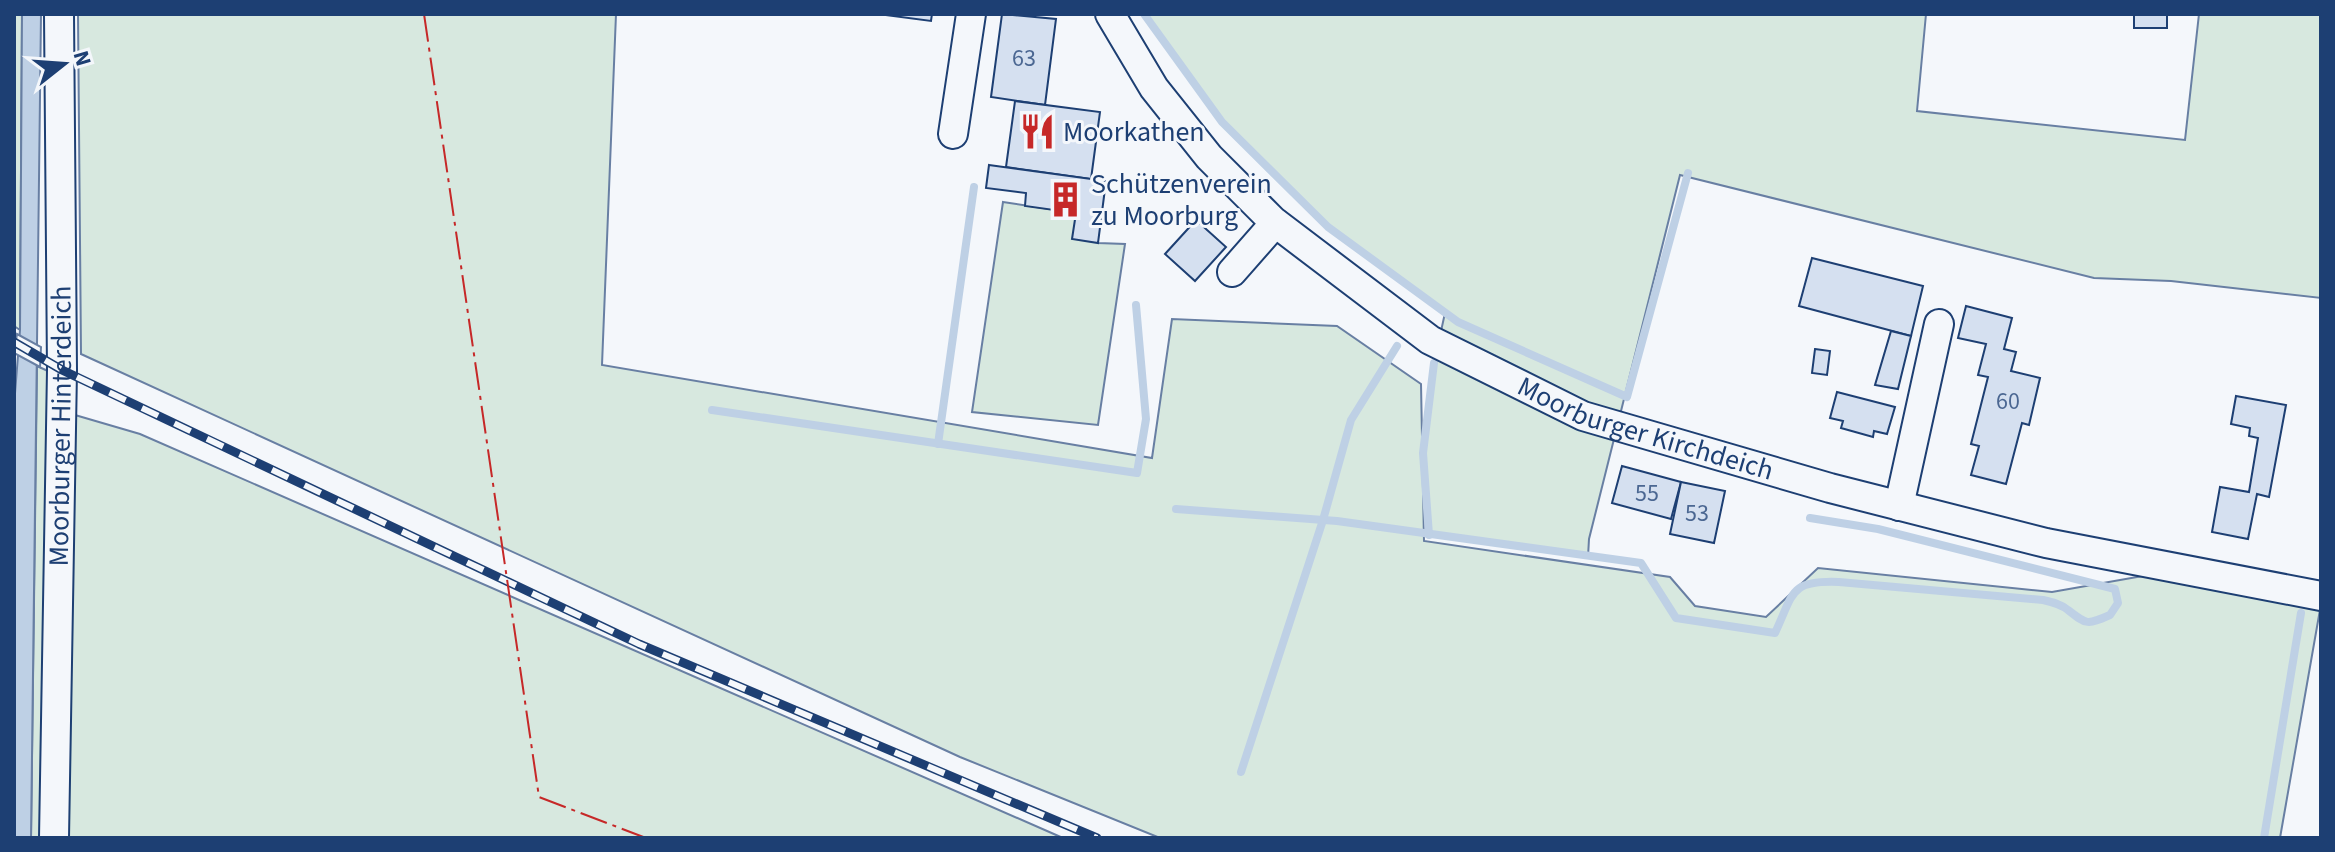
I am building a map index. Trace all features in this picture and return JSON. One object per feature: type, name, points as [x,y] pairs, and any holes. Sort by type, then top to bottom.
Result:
[{"type":"street","name":"Moorburger Hinterdeich","points":[[54,838],[62,370],[59,14]]},
{"type":"street","points":[[953,134],[971,14]]},
{"type":"street","name":"Moorburger Kirchdeich","points":[[1110,14],[1154,88],[1209,157],[1275,223],[1430,340],[1583,416],[1830,488],[2046,543],[2321,596]]},
{"type":"street","points":[[1232,272],[1275,223]]},
{"type":"street","points":[[1899,506],[1939,324]]},
{"type":"shaded area","points":[[14,14],[22,14],[20,330],[14,326]]},
{"type":"shaded area","points":[[78,14],[616,14],[602,365],[1152,458],[1172,319],[1337,326],[1421,384],[1424,541],[1670,577],[1695,606],[1766,617],[1818,568],[2052,592],[2154,574],[2321,604],[2280,838],[1160,838],[960,757],[81,354]]},
{"type":"shaded area","points":[[1144,14],[1926,14],[1917,111],[2185,140],[2199,14],[2321,14],[2321,298],[2171,281],[2094,278],[1680,175],[1589,539],[1588,557],[1431,535],[1423,453],[1434,363],[1445,313],[1328,227],[1222,122]]},
{"type":"shaded area","points":[[1003,202],[1076,213],[1098,243],[1125,244],[1098,425],[972,412]]},
{"type":"shaded area","points":[[37,366],[50,372],[44,838],[31,838]]},
{"type":"shaded area","points":[[75,415],[140,434],[1063,838],[63,838]]},
{"type":"water","points":[[22,14],[41,14],[31,838],[14,838],[14,406],[20,330]]},
{"type":"pier","points":[[17,334],[41,347],[40,367],[14,353]]},
{"type":"building","points":[[878,14],[932,14],[931,21]]},
{"type":"building","points":[[1002,14],[1056,19],[1045,105],[991,97]]},
{"type":"building","points":[[2134,14],[2167,14],[2167,28],[2134,28]]},
{"type":"building","points":[[1015,101],[1100,112],[1091,179],[1006,167]]},
{"type":"building","name":"Schützenverein zu Moorburg","points":[[989,165],[1106,181],[1098,243],[1072,239],[1076,213],[1025,206],[1026,193],[986,188]]},
{"type":"building","points":[[1196,220],[1226,247],[1195,281],[1165,254]]},
{"type":"building","points":[[1812,258],[1923,286],[1911,336],[1799,306]]},
{"type":"building","points":[[1966,306],[2012,318],[2004,349],[2016,352],[2011,371],[2040,378],[2029,425],[2022,423],[2006,484],[1971,475],[1979,446],[1971,444],[1988,377],[1978,375],[1986,344],[1958,338]]},
{"type":"building","points":[[1891,331],[1911,336],[1898,389],[1875,385]]},
{"type":"building","points":[[1815,349],[1830,351],[1827,375],[1812,373]]},
{"type":"building","points":[[1837,392],[1895,407],[1887,434],[1874,431],[1873,437],[1841,428],[1843,421],[1830,418]]},
{"type":"building","points":[[2236,396],[2286,405],[2269,497],[2257,494],[2248,539],[2212,532],[2220,487],[2249,492],[2258,438],[2249,436],[2250,428],[2231,424]]},
{"type":"building","points":[[1622,466],[1681,482],[1671,519],[1612,503]]},
{"type":"building","points":[[1681,482],[1725,491],[1714,543],[1670,534]]},
{"type":"waterway","points":[[1144,14],[1222,122],[1328,227],[1458,322],[1627,397],[1688,173]]},
{"type":"waterway","points":[[938,444],[974,187]]},
{"type":"waterway","points":[[712,410],[1137,473],[1146,419],[1136,305]]},
{"type":"waterway","points":[[1241,772],[1323,520],[1351,420],[1397,346]]},
{"type":"waterway","points":[[1429,535],[1423,453],[1434,363]]},
{"type":"waterway","points":[[1176,509],[1337,521],[1641,563],[1676,618],[1775,633],[1795,592],[1823,582],[2043,600],[2062,606],[2088,622],[2110,615],[2118,603],[2115,589],[1878,529],[1810,518]]},
{"type":"waterway","points":[[2264,838],[2301,613]]},
{"type":"railway","points":[[14,342],[62,370],[639,644],[1097,838]]},
{"type":"power","points":[[424,14],[539,797],[646,838]]},
{"type":"place","name":"Moorkathen","points":[[1037,132]]},
{"type":"place","name":"Schützenverein zu Moorburg","points":[[1065,200]]}]
